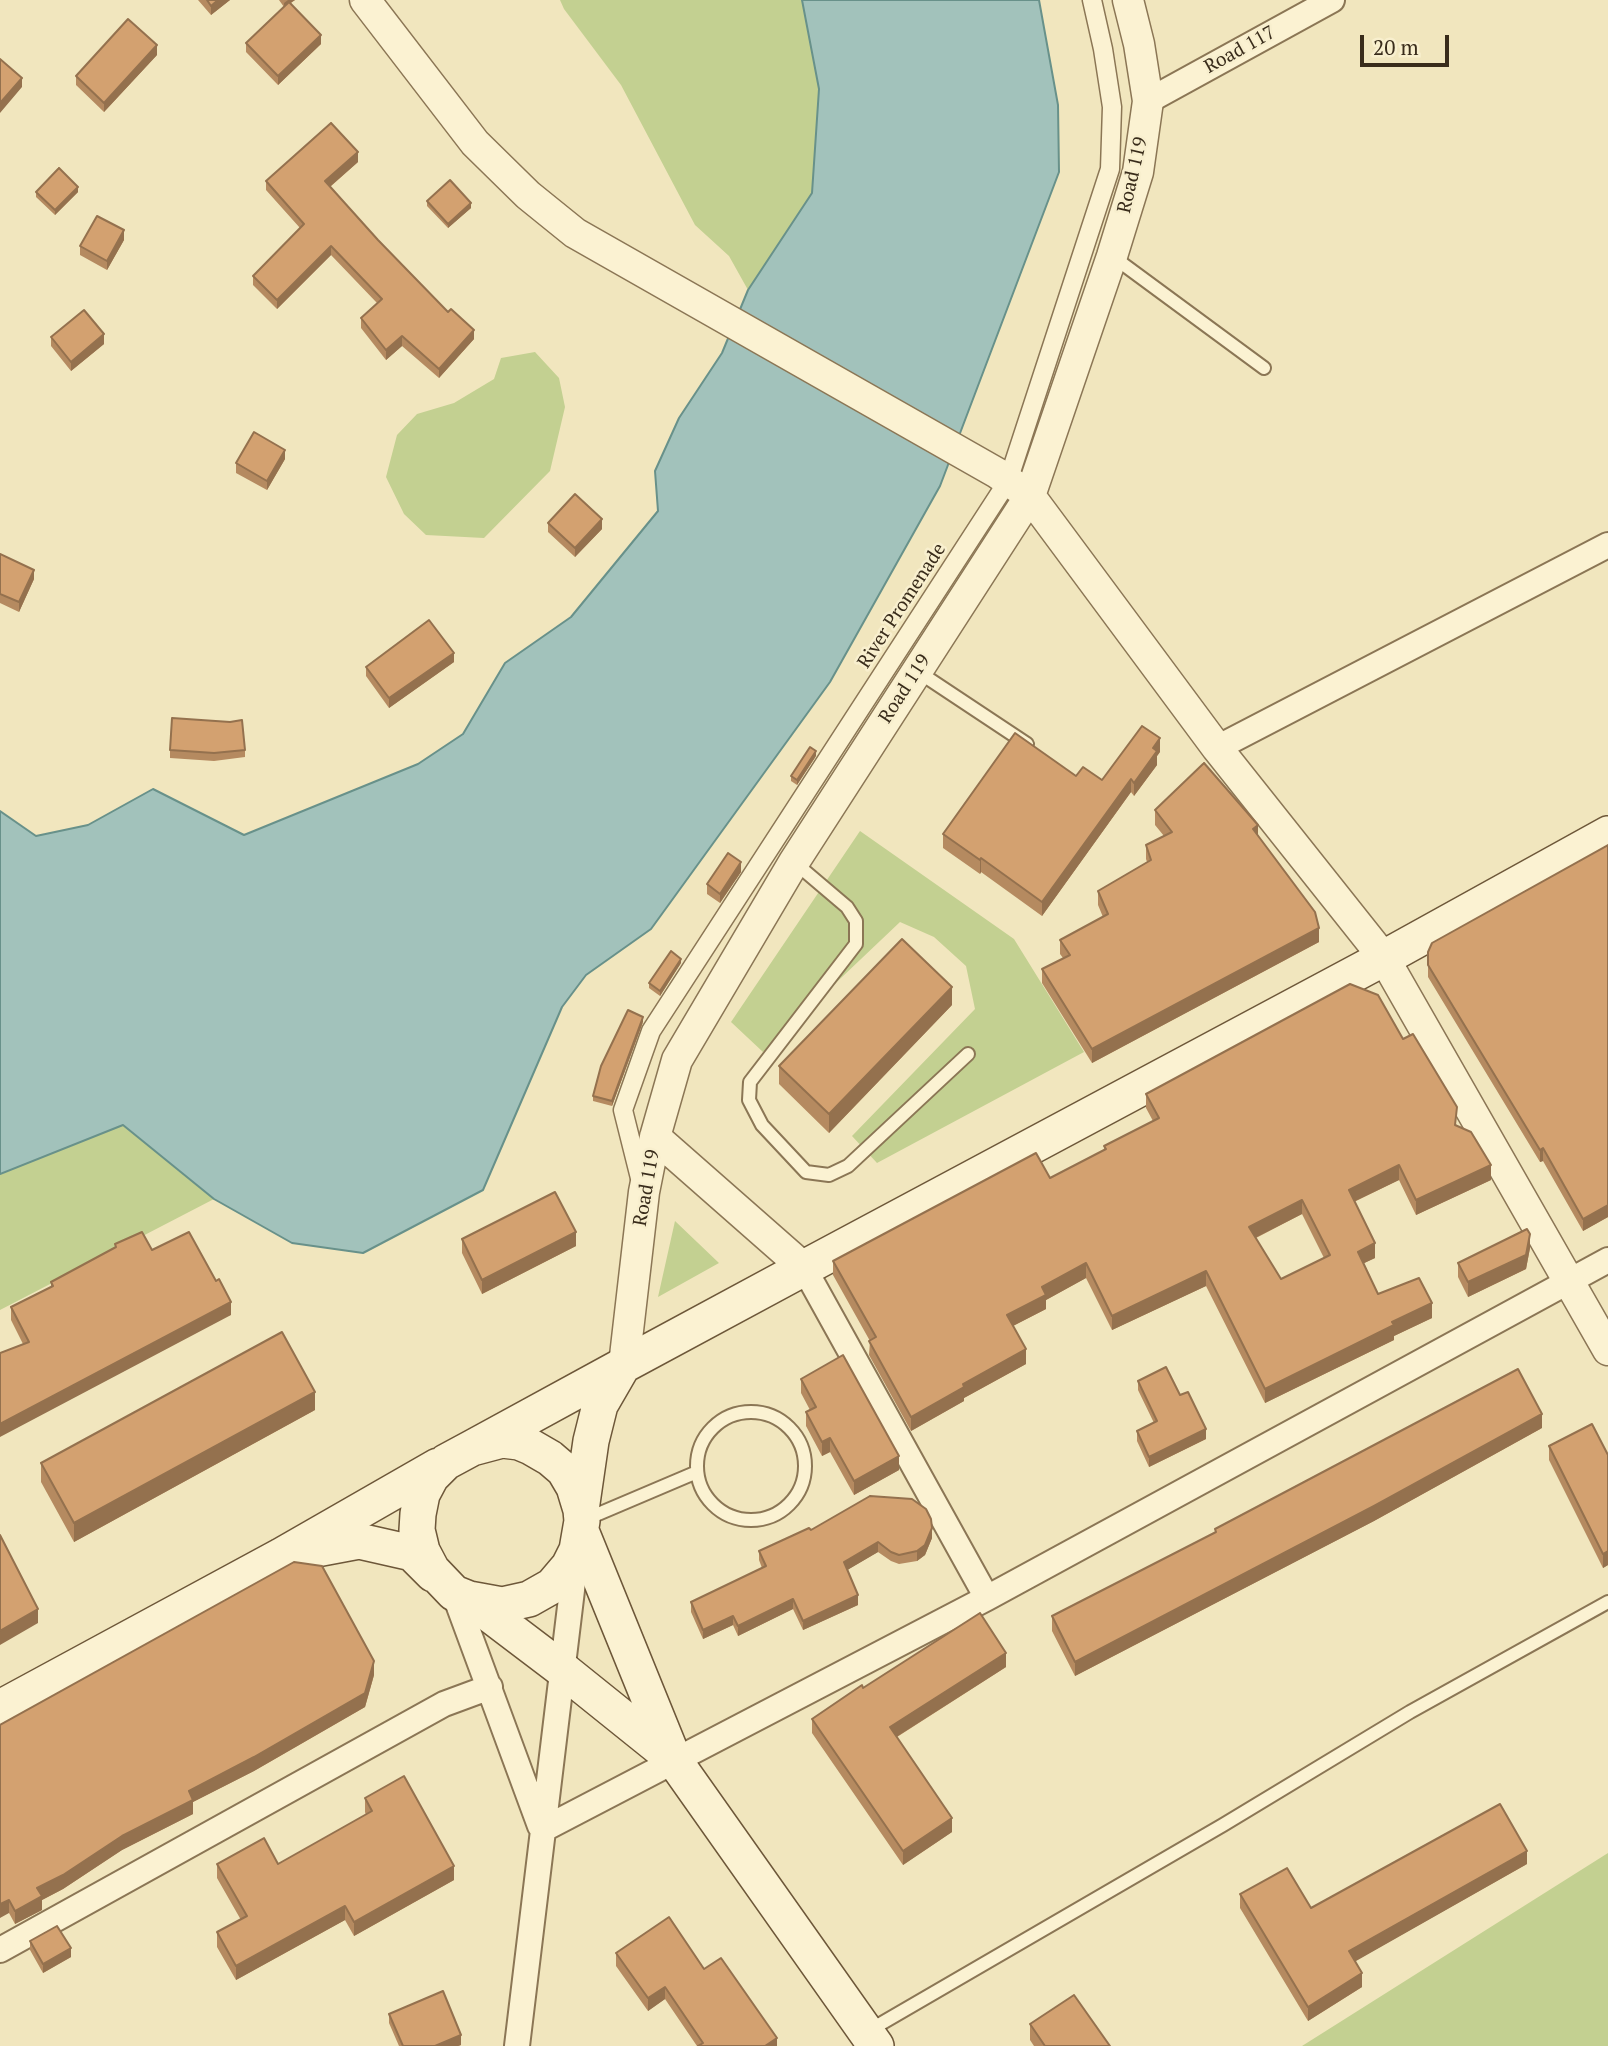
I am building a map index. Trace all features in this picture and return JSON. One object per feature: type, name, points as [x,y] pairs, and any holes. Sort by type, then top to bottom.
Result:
[{"type":"main road","points":[[0,1708],[281,1556],[624,1365],[1384,958],[1608,834]]},
{"type":"main road","points":[[624,1365],[600,1405],[591,1441],[580,1528],[569,1566],[552,1586],[529,1599],[502,1605],[455,1592],[432,1570],[422,1551],[417,1530],[422,1493],[431,1477],[459,1455],[502,1440],[519,1442],[550,1458],[564,1470],[574,1487],[580,1528],[674,1760],[871,2039]]},
{"type":"main road","points":[[281,1556],[359,1541],[412,1553],[455,1592],[563,1670],[674,1760]]},
{"type":"street","points":[[365,0],[475,143],[528,195],[575,233],[1011,483],[1384,958],[1608,1350]]},
{"type":"street","name":"River Promenade","points":[[644,1192],[623,1110],[651,1031],[1011,483],[1110,169],[1112,107],[1092,0]]},
{"type":"street","name":"Road 119","points":[[624,1365],[644,1192],[655,1137],[677,1060],[794,862],[916,671],[1011,483],[1112,256],[1138,172],[1148,101],[1139,44],[1128,0]]},
{"type":"street","name":"Road 117","points":[[1148,101],[1332,0]]},
{"type":"street","points":[[1217,748],[1608,545]]},
{"type":"street","points":[[655,1137],[804,1268],[987,1598]]},
{"type":"street","points":[[542,1830],[987,1598],[1608,1260]]},
{"type":"street","points":[[517,2046],[580,1528]]},
{"type":"street","points":[[455,1592],[542,1830]]},
{"type":"street","points":[[0,1950],[444,1704],[490,1687]]},
{"type":"lane","points":[[1112,256],[1264,368]]},
{"type":"lane","points":[[916,671],[1038,752]]},
{"type":"lane","points":[[794,862],[847,907],[856,921],[856,944],[750,1082],[749,1100],[762,1125],[806,1172],[829,1174],[848,1166],[968,1054]]},
{"type":"lane","points":[[749,1411],[766,1413],[783,1420],[804,1448],[806,1466],[803,1483],[795,1499],[782,1511],[765,1519],[748,1520],[730,1516],[718,1509],[700,1486],[697,1472],[698,1454],[705,1438],[716,1424],[732,1415],[749,1411]]},
{"type":"lane","points":[[580,1528],[697,1472]]},
{"type":"lane","points":[[871,2039],[1410,1712],[1608,1602]]},
{"type":"green space","points":[[560,0],[802,0],[819,89],[812,193],[748,290],[729,256],[695,225],[621,85]]},
{"type":"green space","points":[[535,352],[559,378],[565,407],[550,471],[484,538],[426,535],[404,514],[386,477],[397,435],[417,414],[454,403],[494,379],[501,358]]},
{"type":"green space","points":[[860,831],[1014,939],[1084,1052],[877,1163],[852,1136],[975,1009],[966,966],[934,937],[900,922],[763,1052],[731,1022]]},
{"type":"green space","points":[[123,1125],[214,1199],[0,1310],[0,1174]]},
{"type":"green space","points":[[675,1221],[719,1263],[658,1297]]},
{"type":"green space","points":[[1608,1853],[1608,2046],[1302,2046]]},
{"type":"water","points":[[802,0],[1039,0],[1058,105],[1059,172],[940,486],[830,682],[651,929],[586,975],[562,1007],[483,1190],[363,1253],[292,1243],[214,1199],[123,1125],[0,1174],[0,811],[36,836],[88,825],[153,789],[244,835],[418,764],[463,734],[505,663],[571,617],[658,511],[655,471],[679,418],[722,353],[748,290],[812,193],[819,89]]},
{"type":"building","points":[[207,0],[218,0],[211,6]]},
{"type":"building","points":[[289,2],[321,35],[278,76],[246,43]]},
{"type":"building","points":[[128,19],[157,45],[104,103],[76,76]]},
{"type":"building","points":[[0,59],[22,78],[0,103]]},
{"type":"building","points":[[331,123],[358,152],[325,181],[448,312],[451,309],[474,330],[439,369],[402,336],[386,350],[361,318],[382,299],[331,246],[277,300],[253,276],[304,224],[266,181]]},
{"type":"building","points":[[59,168],[78,187],[55,210],[36,192]]},
{"type":"building","points":[[450,180],[471,203],[448,224],[427,201]]},
{"type":"building","points":[[97,216],[124,230],[107,261],[80,246]]},
{"type":"building","points":[[84,310],[104,334],[71,362],[51,337]]},
{"type":"building","points":[[254,432],[285,450],[267,481],[236,463]]},
{"type":"building","points":[[575,494],[602,519],[575,548],[548,523]]},
{"type":"building","points":[[0,554],[34,570],[19,602],[0,594]]},
{"type":"building","points":[[429,620],[454,653],[389,698],[366,667]]},
{"type":"building","points":[[172,718],[230,722],[242,720],[245,750],[214,753],[170,750]]},
{"type":"building","points":[[1142,726],[1160,738],[1153,748],[1157,751],[1134,783],[1131,779],[1042,902],[943,834],[1015,733],[1076,776],[1083,767],[1102,780]]},
{"type":"building","points":[[810,747],[816,751],[797,780],[791,776]]},
{"type":"building","points":[[1204,763],[1258,825],[1253,829],[1315,912],[1319,928],[1092,1049],[1042,969],[1070,955],[1060,940],[1108,914],[1098,891],[1151,860],[1146,845],[1172,832],[1155,810]]},
{"type":"building","points":[[1608,845],[1608,1205],[1583,1219],[1543,1148],[1540,1150],[1428,965],[1428,952],[1432,943]]},
{"type":"building","points":[[728,853],[741,862],[720,894],[707,884]]},
{"type":"building","points":[[902,939],[952,987],[829,1114],[779,1066]]},
{"type":"building","points":[[671,951],[681,959],[660,991],[649,983]]},
{"type":"building","points":[[1350,984],[1378,995],[1403,1039],[1413,1034],[1457,1107],[1455,1125],[1471,1132],[1491,1165],[1416,1200],[1399,1165],[1349,1190],[1375,1243],[1358,1252],[1378,1294],[1419,1278],[1432,1303],[1392,1322],[1394,1325],[1265,1389],[1206,1271],[1112,1316],[1086,1263],[1042,1287],[1046,1295],[1007,1315],[1026,1349],[911,1417],[869,1341],[876,1337],[833,1261],[1036,1153],[1050,1178],[1106,1149],[1104,1146],[1159,1118],[1146,1094]],"holes":[[[1302,1200],[1330,1255],[1281,1279],[1249,1227]]]},
{"type":"building","points":[[628,1010],[643,1017],[612,1101],[593,1096],[601,1066]]},
{"type":"building","points":[[555,1192],[576,1232],[482,1280],[462,1239]]},
{"type":"building","points":[[1527,1229],[1530,1234],[1526,1255],[1468,1282],[1458,1263]]},
{"type":"building","points":[[142,1232],[152,1250],[189,1232],[231,1302],[0,1424],[0,1353],[29,1342],[11,1307],[53,1286],[51,1282],[116,1247],[115,1244]]},
{"type":"building","points":[[282,1332],[315,1392],[74,1523],[41,1463]]},
{"type":"building","points":[[843,1355],[899,1456],[854,1481],[830,1438],[822,1442],[806,1412],[816,1407],[801,1379]]},
{"type":"building","points":[[1166,1367],[1180,1395],[1188,1392],[1206,1429],[1149,1457],[1137,1431],[1157,1421],[1138,1381]]},
{"type":"building","points":[[1518,1369],[1542,1414],[1374,1506],[1075,1662],[1052,1616],[1216,1532],[1215,1529]]},
{"type":"building","points":[[1592,1424],[1608,1455],[1608,1551],[1603,1554],[1549,1446]]},
{"type":"building","points":[[870,1496],[912,1499],[926,1509],[932,1528],[925,1545],[917,1551],[899,1555],[878,1542],[844,1562],[858,1595],[803,1621],[793,1599],[738,1626],[733,1616],[703,1630],[691,1602],[766,1566],[759,1551],[809,1528],[811,1530]]},
{"type":"building","points":[[0,1535],[38,1609],[0,1631]]},
{"type":"building","points":[[294,1562],[322,1566],[374,1661],[365,1693],[189,1791],[193,1800],[122,1836],[63,1875],[37,1888],[42,1896],[15,1911],[9,1900],[0,1904],[0,1725]]},
{"type":"building","points":[[980,1613],[1006,1653],[890,1727],[952,1818],[903,1851],[812,1719]]},
{"type":"building","points":[[404,1776],[454,1866],[354,1922],[345,1906],[236,1966],[217,1932],[247,1916],[217,1864],[264,1838],[278,1864],[372,1811],[365,1798]]},
{"type":"building","points":[[1500,1804],[1527,1851],[1349,1951],[1362,1973],[1308,2007],[1240,1894],[1287,1868],[1311,1908]]},
{"type":"building","points":[[669,1917],[704,1969],[721,1958],[777,2038],[765,2046],[698,2046],[703,2043],[665,1987],[648,1998],[616,1953]]},
{"type":"building","points":[[57,1926],[71,1948],[43,1964],[30,1941]]},
{"type":"building","points":[[443,1991],[461,2035],[435,2046],[403,2046],[389,2014]]},
{"type":"building","points":[[1074,1995],[1110,2046],[1045,2046],[1030,2024]]}]
